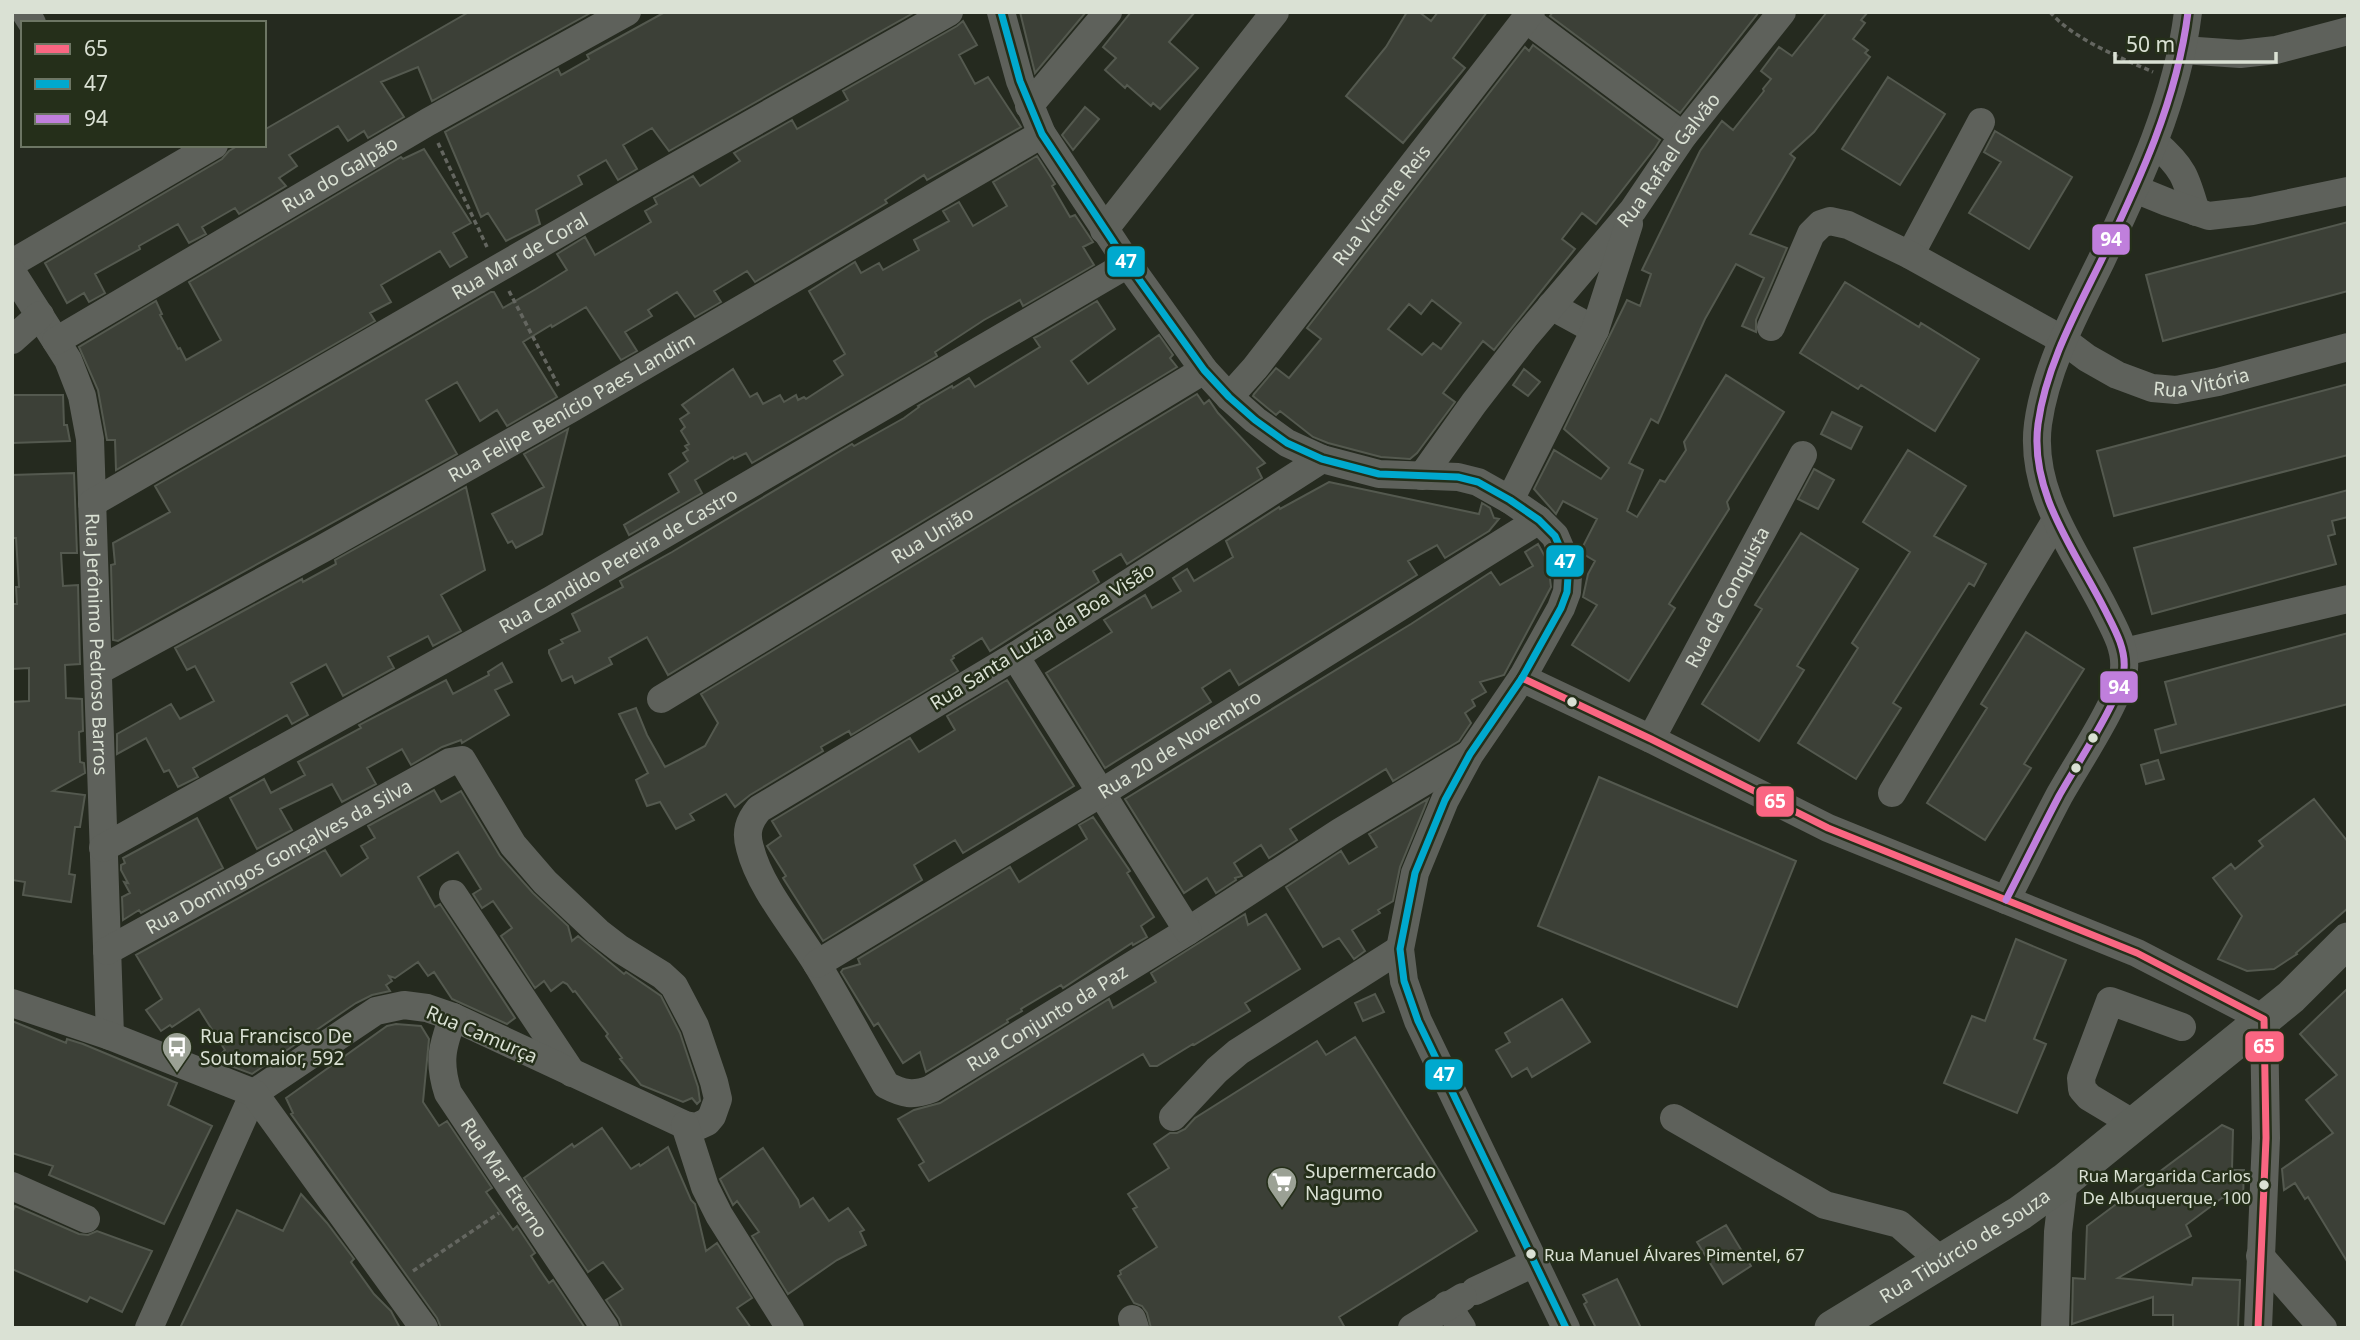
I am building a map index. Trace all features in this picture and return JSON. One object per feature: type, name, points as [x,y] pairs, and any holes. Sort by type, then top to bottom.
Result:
[{"type":"main road","name":"Rua Tibúrcio de Souza","points":[[1832,1328],[2020,1213],[2064,1181],[2291,997],[2348,940]]},
{"type":"street","name":"Rua do Galpão","points":[[56,341],[428,122],[627,12]]},
{"type":"street","name":"Rua Mar de Coral","points":[[92,503],[949,12]]},
{"type":"street","points":[[1001,12],[1030,106],[1042,134],[1128,264],[1204,370],[1229,397],[1287,443],[1322,459],[1379,474],[1458,477],[1478,482],[1539,520],[1555,536],[1568,576],[1567,592],[1561,608],[1522,678],[1471,754],[1445,800],[1415,873],[1400,949],[1405,981],[1418,1021],[1566,1328]]},
{"type":"street","points":[[1030,106],[1108,12]]},
{"type":"street","points":[[1104,230],[1275,12]]},
{"type":"street","name":"Rua Rafael Galvão","points":[[1422,476],[1474,403],[1551,306],[1633,210],[1683,136],[1782,12]]},
{"type":"street","points":[[2006,900],[2117,692],[2124,673],[2124,652],[2113,625],[2056,520],[2043,485],[2037,456],[2038,424],[2063,340],[2155,144],[2183,50],[2188,12]]},
{"type":"street","points":[[1528,16],[1683,136]]},
{"type":"street","name":"Rua Vicente Reis","points":[[1229,397],[1264,358],[1528,16]]},
{"type":"street","points":[[2183,50],[2240,54],[2276,50],[2348,32]]},
{"type":"street","points":[[1910,255],[1981,122]]},
{"type":"street","name":"Rua Felipe Benício Paes Landim","points":[[98,671],[547,423],[1042,134]]},
{"type":"street","points":[[2155,144],[2172,158],[2183,172],[2196,212]]},
{"type":"street","points":[[12,264],[211,147]]},
{"type":"street","points":[[2135,189],[2209,216],[2224,216],[2348,191]]},
{"type":"street","points":[[1510,500],[1595,330],[1633,210]]},
{"type":"street","name":"Rua Vitória","points":[[1771,327],[1811,234],[1821,224],[1830,221],[1848,225],[1910,255],[2063,340],[2087,358],[2152,388],[2176,390],[2218,382],[2348,347]]},
{"type":"street","name":"Rua Candido Pereira de Castro","points":[[103,848],[551,600],[1128,264]]},
{"type":"street","name":"Rua Jerônimo Pedroso Barros","points":[[12,272],[68,360],[82,397],[90,439],[110,1036]]},
{"type":"street","points":[[1551,306],[1595,330]]},
{"type":"street","points":[[12,340],[40,315]]},
{"type":"street","name":"Rua União","points":[[661,699],[1204,370]]},
{"type":"street","name":"Rua da Conquista","points":[[1651,738],[1803,454]]},
{"type":"street","name":"Rua Santa Luzia da Boa Visão","points":[[760,809],[1015,656],[1322,459]]},
{"type":"street","name":"Rua 20 de Novembro","points":[[817,964],[1101,793],[1539,520]]},
{"type":"street","points":[[1892,793],[2056,520]]},
{"type":"street","points":[[2124,652],[2348,599]]},
{"type":"street","points":[[1015,656],[1188,930]]},
{"type":"street","points":[[1522,678],[1651,738],[1828,828],[2137,953],[2264,1019],[2266,1138],[2258,1328]]},
{"type":"street","name":"Rua Conjunto da Paz","points":[[760,809],[751,818],[747,829],[749,847],[760,874],[817,964],[886,1085],[907,1094],[919,1094],[1188,930],[1340,832],[1471,754]]},
{"type":"street","name":"Rua Domingos Gonçalves da Silva","points":[[107,951],[450,762],[462,760],[513,845],[572,909],[620,949],[662,975],[674,986],[699,1035],[718,1099],[707,1122],[690,1126]]},
{"type":"street","points":[[453,894],[572,1073]]},
{"type":"street","points":[[1174,1117],[1217,1070],[1238,1052],[1400,949]]},
{"type":"street","points":[[2134,1125],[2089,1097],[2082,1089],[2081,1078],[2110,1001],[2182,1027]]},
{"type":"street","points":[[12,1003],[110,1036],[254,1093],[424,1328]]},
{"type":"street","name":"Rua Camurça","points":[[254,1093],[376,1011],[404,1005],[427,1008],[453,1017],[690,1126]]},
{"type":"street","name":"Rua Mar Eterno","points":[[453,1017],[443,1042],[441,1059],[442,1075],[448,1093],[605,1328]]},
{"type":"street","points":[[149,1328],[254,1093]]},
{"type":"street","points":[[1674,1118],[1825,1205],[1899,1224],[1941,1261]]},
{"type":"street","points":[[690,1126],[705,1187],[719,1215],[790,1328]]},
{"type":"street","points":[[2055,1328],[2058,1232],[2064,1181]]},
{"type":"street","points":[[12,1186],[86,1219]]},
{"type":"street","points":[[2260,1256],[2323,1328]]},
{"type":"street","points":[[1412,1328],[1462,1305],[1534,1263]]},
{"type":"path","points":[[2050,12],[2059,23],[2078,35],[2174,82]]},
{"type":"path","points":[[393,1284],[518,1200]]},
{"type":"building","points":[[469,12],[592,12],[432,101],[418,67],[381,82],[404,117],[368,138],[364,131],[348,141],[338,126],[289,155],[297,166],[279,178],[286,186],[239,214],[235,208],[202,227],[206,234],[189,243],[178,224],[95,274],[105,293],[89,302],[84,293],[67,303],[45,263],[222,159],[236,147],[266,147],[266,129]]},
{"type":"building","points":[[665,12],[915,12],[669,151],[652,128],[623,145],[637,169],[618,180],[606,160],[578,176],[582,184],[536,210],[540,224],[506,241],[488,213],[481,217],[445,132],[558,69],[561,75],[589,59],[587,55]]},
{"type":"building","points":[[1020,12],[1086,12],[1035,73]]},
{"type":"building","points":[[1131,12],[1195,12],[1169,42],[1198,68],[1160,109],[1153,103],[1151,106],[1127,85],[1125,88],[1105,70],[1116,58],[1103,47]]},
{"type":"building","points":[[1407,12],[1419,12],[1431,21],[1438,12],[1487,12],[1453,58],[1465,68],[1403,143],[1346,96],[1386,47]]},
{"type":"building","points":[[1553,12],[1759,12],[1680,113],[1550,16]]},
{"type":"building","points":[[1827,12],[1868,12],[1861,20],[1865,23],[1853,39],[1868,50],[1865,53],[1870,57],[1814,132],[1790,154],[1795,158],[1750,234],[1787,248],[1756,320],[1756,332],[1742,326],[1764,278],[1736,264],[1705,319],[1658,423],[1651,419],[1629,463],[1643,470],[1627,511],[1637,517],[1660,480],[1665,482],[1686,450],[1684,442],[1726,375],[1784,412],[1727,502],[1729,509],[1669,604],[1675,608],[1629,681],[1572,645],[1597,605],[1583,597],[1588,574],[1595,561],[1580,552],[1597,519],[1563,501],[1556,514],[1534,489],[1554,450],[1601,479],[1609,468],[1564,429],[1627,300],[1640,306],[1651,274],[1642,270],[1700,151],[1722,121],[1733,130],[1764,91],[1771,79],[1761,71],[1779,47],[1792,56]]},
{"type":"building","points":[[963,21],[977,45],[959,55],[975,84],[988,77],[1021,127],[927,180],[924,175],[885,200],[887,203],[755,282],[747,271],[714,291],[721,302],[695,317],[677,292],[648,310],[652,316],[625,332],[637,351],[621,360],[586,307],[552,327],[551,325],[523,342],[557,397],[507,426],[497,410],[480,421],[457,382],[426,400],[457,454],[118,641],[113,640],[113,543],[170,512],[155,486],[491,292],[494,292],[503,308],[567,270],[557,254],[585,237],[595,255],[651,222],[645,211],[657,204],[654,198],[693,176],[700,186],[740,161],[734,153],[792,120],[797,129],[848,100],[843,91]]},
{"type":"building","points":[[1533,45],[1660,140],[1655,148],[1596,224],[1582,213],[1562,239],[1575,249],[1494,350],[1483,341],[1443,393],[1455,402],[1410,459],[1381,457],[1328,443],[1313,437],[1280,411],[1276,415],[1253,396],[1254,394],[1276,368],[1289,378],[1321,339],[1307,328],[1525,47],[1529,51]],"holes":[[[1432,300],[1461,323],[1441,349],[1433,343],[1422,355],[1388,329],[1409,304],[1421,314]]]},
{"type":"building","points":[[1888,77],[1945,114],[1900,185],[1842,149]]},
{"type":"building","points":[[1085,107],[1099,119],[1073,150],[1062,135]]},
{"type":"building","points":[[1995,131],[2072,177],[2029,249],[1969,213],[2001,162],[1984,152]]},
{"type":"building","points":[[424,149],[471,223],[453,233],[467,257],[450,267],[440,251],[381,285],[391,302],[370,313],[375,321],[116,470],[115,440],[107,440],[98,390],[79,347],[156,301],[162,314],[160,315],[186,360],[221,340],[189,282],[401,157],[403,159]]},
{"type":"building","points":[[1037,156],[1055,184],[1052,186],[1070,217],[1075,215],[1093,242],[1083,247],[1094,265],[1023,306],[1020,300],[984,320],[935,352],[937,356],[752,463],[746,453],[734,459],[733,457],[695,480],[702,493],[629,535],[624,525],[679,492],[669,474],[688,461],[683,453],[688,450],[685,446],[689,444],[681,431],[685,427],[680,419],[689,413],[682,405],[733,369],[750,397],[757,393],[763,404],[780,395],[784,402],[796,395],[798,400],[804,397],[806,399],[843,375],[834,361],[845,354],[809,291],[855,262],[861,273],[879,263],[883,270],[919,250],[914,240],[949,221],[943,211],[959,202],[973,226],[1007,206],[993,182]]},
{"type":"building","points":[[2348,222],[2348,291],[2163,341],[2146,275]]},
{"type":"building","points":[[1845,282],[1919,327],[1921,323],[1979,359],[1935,431],[1861,385],[1858,389],[1800,353]]},
{"type":"building","points":[[1097,301],[1115,329],[1071,361],[1088,384],[1159,335],[1173,355],[1170,358],[1177,367],[668,675],[647,637],[609,658],[612,664],[575,683],[572,676],[562,681],[549,650],[563,643],[561,640],[580,631],[572,614],[623,587],[620,581],[852,444],[854,446],[904,418],[918,406],[952,386],[953,388],[969,378],[975,387],[1040,347],[1034,338]]},
{"type":"building","points":[[1524,369],[1540,382],[1528,396],[1513,385]]},
{"type":"building","points":[[2348,384],[2348,455],[2114,516],[2097,451]]},
{"type":"building","points":[[1197,394],[1204,404],[1209,400],[1265,463],[1257,468],[1262,478],[1127,564],[1121,554],[1093,571],[1099,582],[990,651],[982,638],[953,656],[951,660],[958,671],[851,735],[849,731],[821,747],[823,751],[735,807],[726,794],[690,814],[694,820],[676,829],[660,802],[647,806],[636,780],[648,773],[619,714],[636,708],[665,767],[705,746],[718,723],[701,694]]},
{"type":"building","points":[[12,395],[63,395],[64,425],[67,425],[70,441],[12,443]]},
{"type":"building","points":[[1832,412],[1862,427],[1851,449],[1821,434]]},
{"type":"building","points":[[568,429],[542,534],[516,548],[512,541],[508,543],[492,514],[544,487],[524,454]]},
{"type":"building","points":[[1908,450],[1966,486],[1934,536],[1986,564],[1974,586],[1969,583],[1893,703],[1901,708],[1856,779],[1798,743],[1858,648],[1852,643],[1910,552],[1863,522]]},
{"type":"building","points":[[1814,469],[1834,480],[1818,509],[1798,499]]},
{"type":"building","points":[[74,473],[77,553],[61,553],[63,586],[78,585],[80,664],[65,665],[66,698],[82,699],[80,762],[84,763],[85,773],[53,791],[85,795],[80,827],[75,827],[69,874],[75,875],[71,902],[23,895],[25,882],[12,880],[12,702],[29,701],[29,668],[12,669],[12,604],[17,604],[16,587],[19,587],[16,538],[12,538],[12,475]]},
{"type":"building","points":[[1329,482],[1479,514],[1482,503],[1490,508],[1494,518],[1499,519],[1489,531],[1445,558],[1437,545],[1408,561],[1417,575],[1239,685],[1230,670],[1202,688],[1211,702],[1105,768],[1046,673],[1112,632],[1104,620],[1145,595],[1152,608],[1181,591],[1173,578],[1187,569],[1194,581],[1233,557],[1226,541],[1279,507],[1280,509]]},
{"type":"building","points":[[466,487],[485,570],[441,595],[461,631],[433,646],[428,636],[388,657],[394,668],[343,696],[326,664],[291,683],[308,715],[292,724],[287,715],[193,768],[198,777],[178,787],[169,770],[164,772],[146,738],[117,754],[117,734],[171,704],[180,719],[214,701],[195,666],[187,670],[175,648],[302,579],[303,582],[336,564],[335,560]]},
{"type":"building","points":[[2348,490],[2348,517],[2332,521],[2335,534],[2328,536],[2336,564],[2152,614],[2134,548]]},
{"type":"building","points":[[1801,533],[1858,569],[1797,666],[1804,670],[1759,741],[1702,704],[1762,609],[1755,605]]},
{"type":"building","points":[[1538,544],[1548,562],[1551,587],[1504,675],[1480,682],[1486,692],[1472,700],[1475,706],[1465,713],[1471,723],[1459,741],[1393,781],[1386,769],[1290,829],[1297,840],[1269,858],[1261,845],[1234,863],[1242,876],[1235,878],[1236,880],[1216,893],[1207,878],[1184,893],[1125,799],[1491,572],[1500,585],[1533,566],[1525,552]]},
{"type":"building","points":[[2026,632],[2084,669],[2024,764],[2031,768],[1985,840],[1927,803],[1987,708],[1981,704]]},
{"type":"building","points":[[2348,633],[2348,704],[2161,753],[2155,730],[2176,724],[2165,682]]},
{"type":"building","points":[[502,663],[512,682],[495,690],[509,715],[462,743],[461,740],[442,747],[411,765],[402,749],[367,768],[376,784],[342,802],[332,784],[280,809],[292,830],[257,849],[230,798],[264,779],[271,793],[305,775],[298,762],[361,728],[359,725],[446,680],[453,694],[489,675],[488,672]]},
{"type":"building","points":[[1007,680],[1074,786],[963,853],[955,840],[914,865],[922,880],[823,941],[783,878],[786,876],[767,846],[781,836],[772,821],[910,738],[919,752],[955,730],[947,716]]},
{"type":"building","points":[[2158,760],[2164,779],[2146,784],[2141,765]]},
{"type":"building","points":[[1599,777],[1796,861],[1737,1007],[1538,926]]},
{"type":"building","points":[[434,790],[441,802],[461,791],[500,856],[533,893],[568,926],[572,941],[578,936],[624,974],[626,972],[661,996],[680,1033],[698,1087],[700,1101],[697,1104],[692,1098],[683,1102],[641,1085],[620,1059],[622,1058],[606,1036],[608,1034],[567,984],[563,982],[551,991],[544,981],[535,988],[501,936],[512,928],[493,901],[482,908],[473,894],[481,889],[458,852],[418,877],[435,907],[440,904],[515,1018],[507,1024],[452,999],[434,972],[428,976],[418,962],[395,978],[389,976],[392,981],[386,985],[390,991],[372,995],[356,1003],[252,1074],[215,1060],[225,1050],[199,1009],[161,1031],[146,1010],[162,999],[136,955],[325,850],[341,876],[368,858],[361,846],[375,838],[368,826]]},
{"type":"building","points":[[1428,799],[1400,867],[1393,901],[1378,910],[1380,913],[1352,930],[1365,951],[1354,959],[1339,938],[1323,947],[1286,887],[1341,851],[1349,864],[1377,847],[1369,834]]},
{"type":"building","points":[[2314,799],[2348,842],[2348,908],[2297,954],[2274,969],[2247,971],[2218,959],[2242,916],[2213,878],[2231,864],[2235,869],[2263,846],[2259,841]]},
{"type":"building","points":[[1093,817],[1130,871],[1127,873],[1154,917],[1141,926],[1147,937],[1133,945],[1132,943],[1063,988],[1061,985],[1021,1009],[1022,1011],[1007,1020],[1008,1022],[926,1072],[920,1052],[903,1063],[878,1023],[874,1026],[841,972],[843,969],[860,964],[858,959],[1010,867],[1019,882],[1087,839],[1079,825]]},
{"type":"building","points":[[197,818],[223,868],[123,920],[122,897],[130,893],[121,870],[121,865],[125,863],[123,858]]},
{"type":"building","points":[[1245,914],[1248,925],[1266,914],[1300,969],[1245,1003],[1250,1011],[1194,1045],[1157,1066],[1150,1066],[1143,1054],[929,1181],[919,1165],[924,1162],[898,1119],[914,1110],[940,1103],[1109,999],[1113,1008],[1156,982],[1151,973]]},
{"type":"building","points":[[2016,939],[2066,960],[2034,1039],[2046,1044],[2017,1113],[1944,1083],[1972,1016],[1985,1021]]},
{"type":"building","points":[[2348,988],[2348,1263],[2308,1197],[2305,1199],[2295,1183],[2284,1190],[2282,1169],[2333,1133],[2306,1100],[2337,1075],[2300,1034]]},
{"type":"building","points":[[1375,994],[1384,1012],[1363,1021],[1355,1003]]},
{"type":"building","points":[[1562,999],[1590,1042],[1532,1077],[1527,1068],[1512,1077],[1496,1050],[1510,1042],[1505,1033]]},
{"type":"building","points":[[12,1021],[66,1043],[67,1039],[83,1044],[177,1083],[168,1105],[212,1126],[164,1224],[49,1175],[53,1166],[12,1153]]},
{"type":"building","points":[[387,1026],[421,1026],[429,1039],[423,1102],[439,1126],[447,1121],[492,1188],[486,1192],[513,1230],[517,1226],[535,1253],[531,1256],[540,1270],[549,1283],[553,1280],[585,1328],[441,1328],[437,1318],[291,1114],[293,1113],[286,1098]]},
{"type":"building","points":[[1355,1037],[1477,1231],[1339,1317],[1345,1328],[1151,1328],[1147,1313],[1142,1306],[1134,1303],[1118,1276],[1120,1271],[1157,1247],[1133,1209],[1137,1207],[1128,1194],[1169,1168],[1154,1144],[1170,1133],[1185,1129],[1195,1118],[1317,1041],[1326,1055]]},
{"type":"building","points":[[2222,1125],[2233,1130],[2232,1170],[2244,1170],[2243,1198],[2222,1198],[2186,1225],[2191,1236],[2118,1278],[2192,1285],[2193,1278],[2240,1280],[2238,1328],[2173,1328],[2173,1315],[2153,1315],[2153,1297],[2072,1324],[2073,1278],[2085,1279],[2087,1226]]},
{"type":"building","points":[[602,1128],[631,1169],[668,1147],[695,1204],[706,1251],[717,1243],[752,1298],[737,1308],[751,1328],[622,1328],[606,1300],[623,1289],[603,1262],[588,1272],[524,1178],[572,1144],[574,1147]]},
{"type":"building","points":[[763,1148],[800,1207],[813,1198],[829,1221],[848,1208],[864,1230],[860,1232],[866,1245],[837,1260],[788,1294],[752,1236],[759,1232],[737,1201],[733,1205],[720,1179]]},
{"type":"building","points":[[301,1194],[354,1259],[351,1262],[374,1294],[391,1311],[400,1328],[180,1328],[237,1210],[283,1231]]},
{"type":"building","points":[[15,1206],[79,1234],[88,1235],[97,1231],[152,1251],[122,1312],[90,1297],[87,1302],[12,1269],[12,1213]]},
{"type":"building","points":[[1726,1225],[1751,1266],[1723,1284],[1697,1242]]},
{"type":"building","points":[[1617,1279],[1641,1328],[1596,1328],[1584,1304],[1587,1302],[1583,1295]]},
{"type":"transit line","name":"47","points":[[1001,12],[1020,81],[1042,134],[1128,264],[1204,370],[1229,397],[1287,443],[1322,459],[1379,474],[1458,477],[1478,482],[1539,520],[1555,536],[1568,576],[1567,592],[1561,608],[1522,678],[1470,754],[1445,800],[1415,873],[1400,949],[1404,981],[1418,1021],[1566,1328]]},
{"type":"transit line","name":"94","points":[[2006,900],[2059,796],[2107,714],[2124,669],[2123,653],[2115,631],[2057,521],[2048,498],[2037,449],[2038,424],[2048,381],[2063,340],[2155,140],[2175,77],[2188,12]]},
{"type":"transit line","name":"65","points":[[1522,678],[1828,828],[2137,953],[2264,1019],[2266,1138],[2258,1328]]},
{"type":"place","name":"Rua Francisco De Soutomaior, 592","points":[[177,1074]]},
{"type":"place","name":"Rua Margarida Carlos De Albuquerque, 100","points":[[2264,1185]]},
{"type":"place","name":"Supermercado Nagumo","points":[[1282,1209]]},
{"type":"place","name":"Rua Manuel Álvares Pimentel, 67","points":[[1531,1254]]}]
